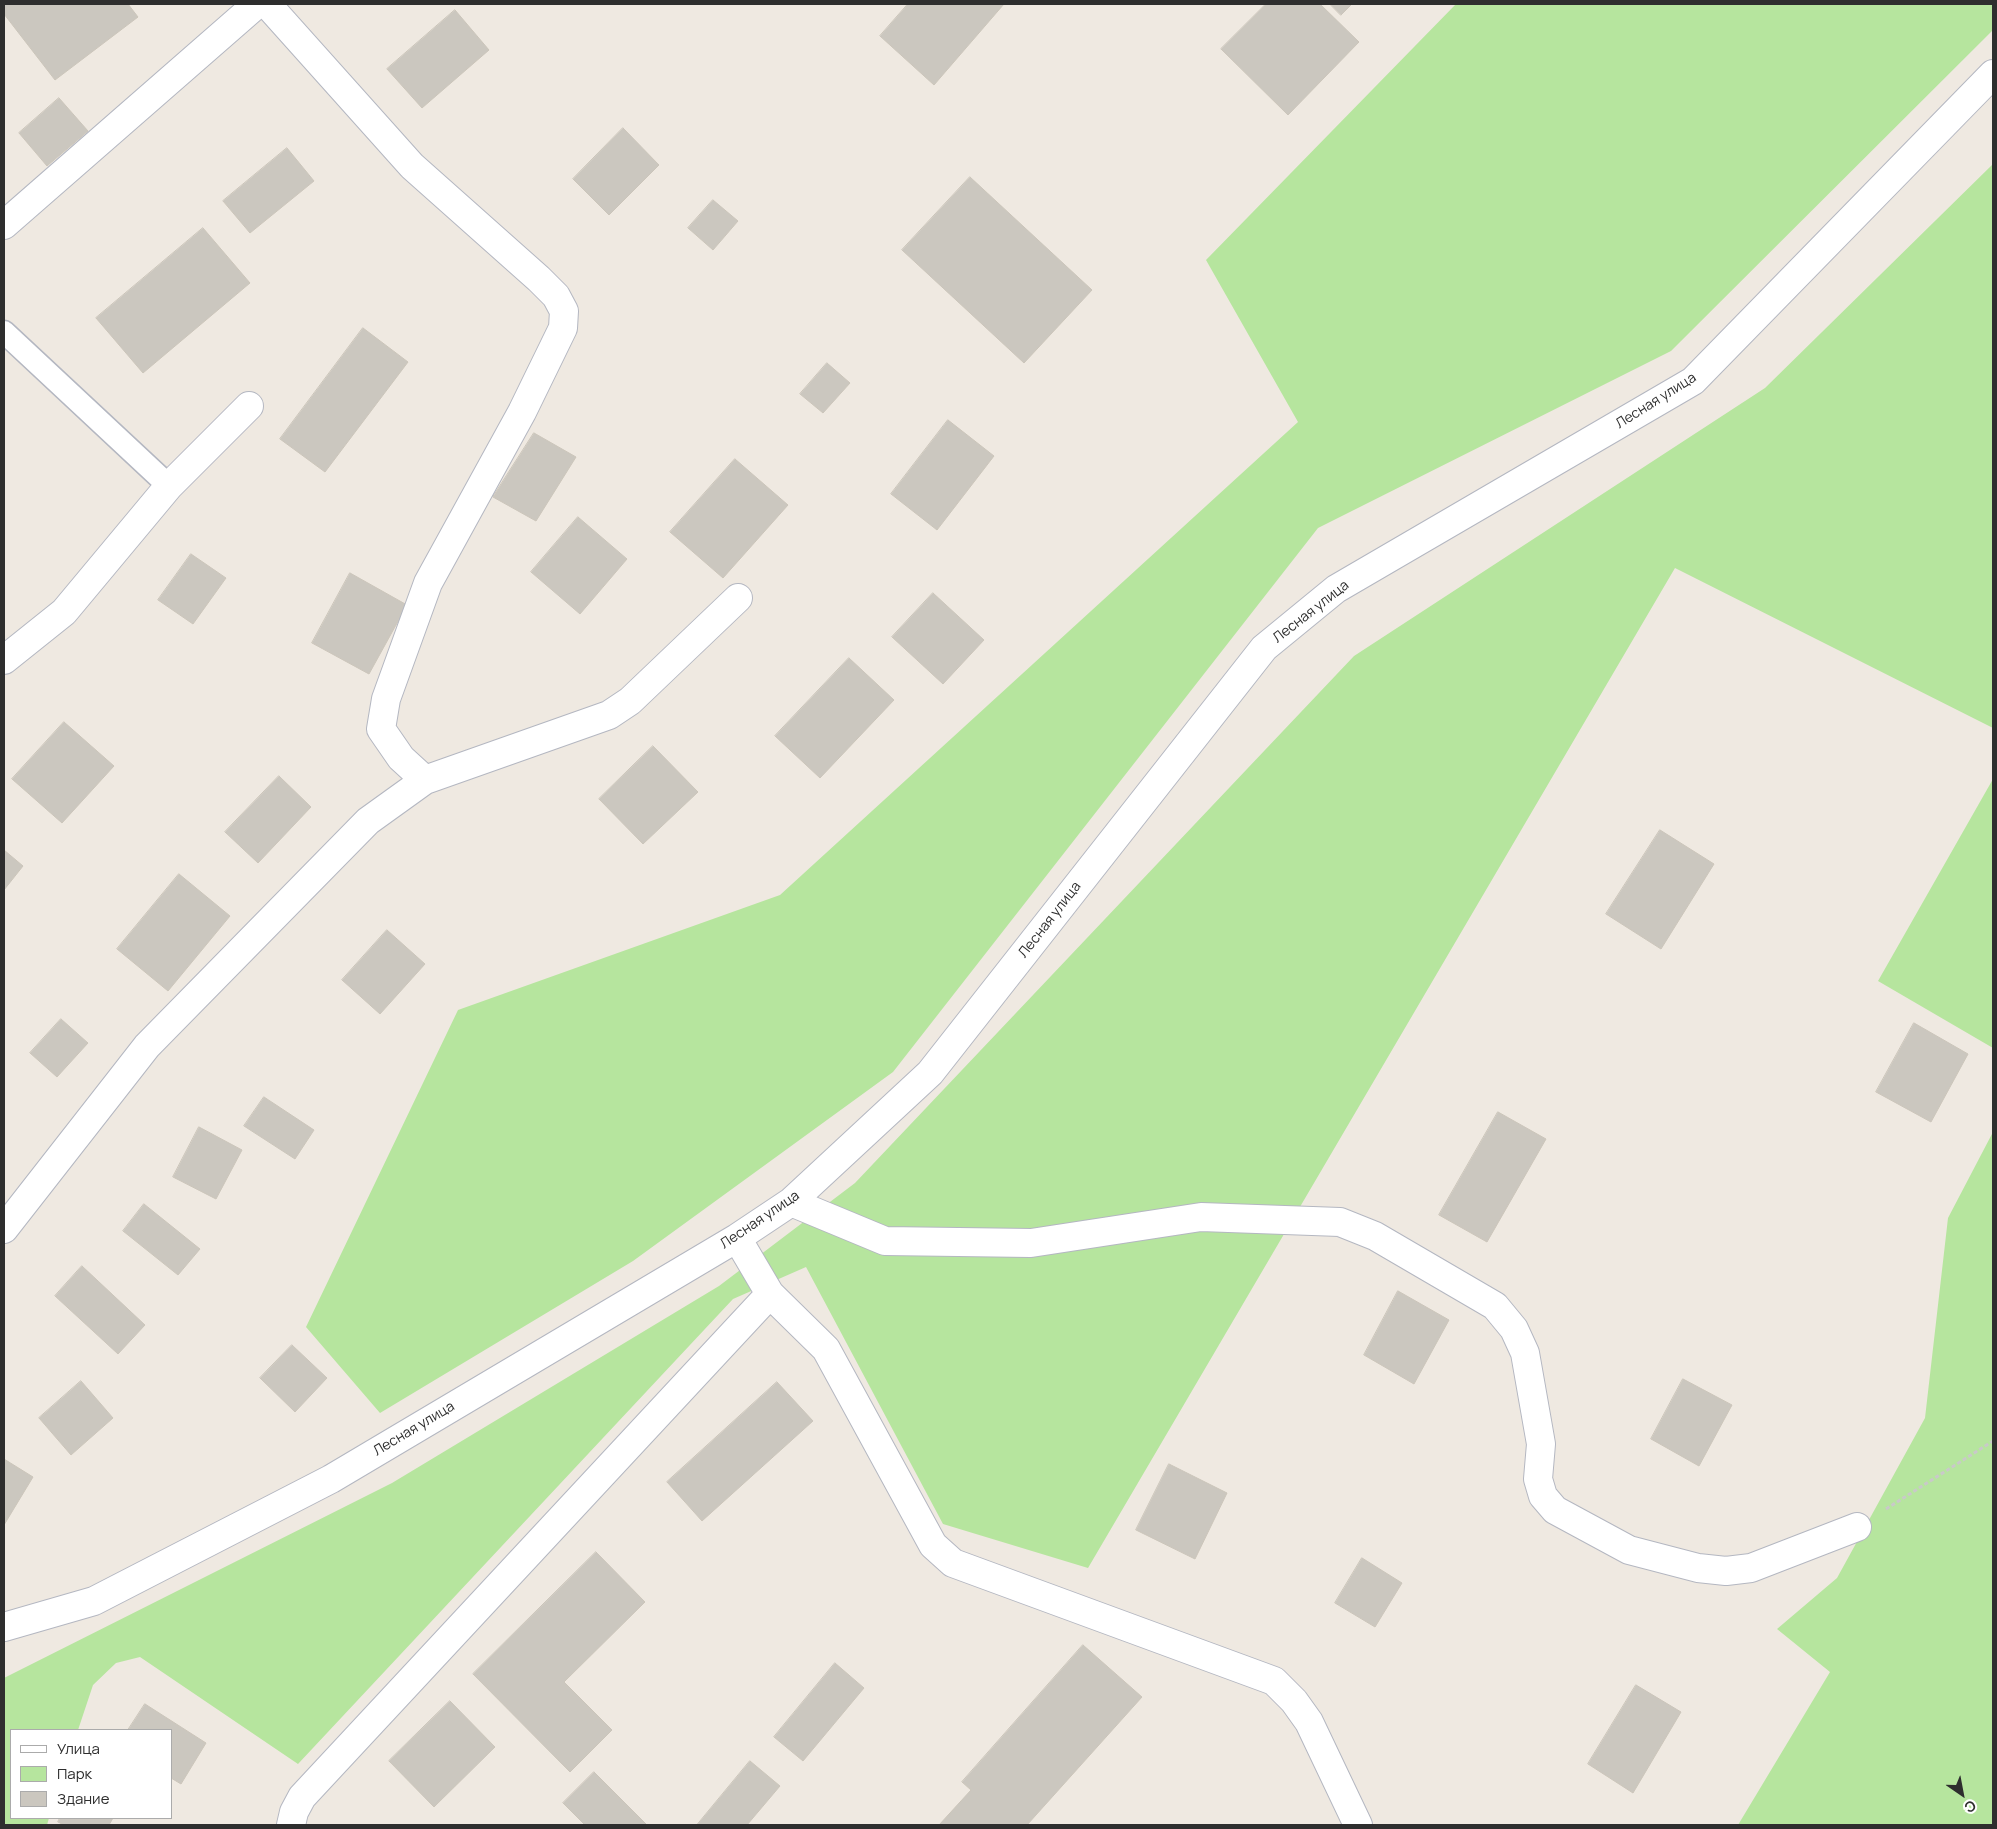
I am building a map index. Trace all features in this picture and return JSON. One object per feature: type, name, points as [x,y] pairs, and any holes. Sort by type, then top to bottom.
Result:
[{"type":"street","points":[[4,226],[257,4]]},
{"type":"street","points":[[267,4],[412,166],[539,279],[556,296],[564,311],[563,328],[522,412],[428,583],[386,699],[381,728],[401,758],[425,780]]},
{"type":"street","name":"Лесная улица","points":[[4,1626],[94,1601],[331,1479],[737,1238],[791,1202],[930,1073],[1264,648],[1336,590],[1694,381],[1993,74]]},
{"type":"street","points":[[4,660],[64,612],[168,486],[249,406]]},
{"type":"street","points":[[4,1229],[147,1046],[368,821],[425,780],[610,715],[630,701],[738,598]]},
{"type":"street","points":[[791,1202],[885,1241],[1031,1243],[1201,1217],[1340,1222],[1375,1236],[1495,1306],[1514,1328],[1525,1353],[1541,1444],[1538,1479],[1543,1496],[1555,1510],[1628,1550],[1698,1568],[1726,1571],[1751,1568],[1857,1527]]},
{"type":"street","points":[[737,1238],[770,1294],[826,1349],[933,1546],[952,1563],[1274,1681],[1294,1701],[1309,1722],[1358,1825]]},
{"type":"street","points":[[291,1825],[294,1812],[302,1797],[770,1294]]},
{"type":"lane","points":[[4,332],[168,486]]},
{"type":"path","points":[[1857,1527],[1993,1441]]},
{"type":"green space","points":[[1456,4],[1993,4],[1993,30],[1671,351],[1318,528],[893,1072],[633,1261],[380,1413],[306,1327],[458,1010],[780,895],[1298,422],[1206,260]]},
{"type":"green space","points":[[1993,164],[1993,728],[1675,568],[1088,1568],[943,1524],[806,1267],[733,1299],[298,1764],[140,1657],[116,1663],[93,1685],[78,1729],[10,1729],[10,1819],[49,1819],[47,1825],[4,1825],[4,1678],[392,1483],[719,1286],[855,1183],[1354,656],[1765,388]]},
{"type":"green space","points":[[1993,779],[1993,1048],[1878,981]]},
{"type":"green space","points":[[1993,1132],[1993,1825],[1738,1825],[1830,1672],[1777,1629],[1837,1578],[1925,1418],[1948,1218]]},
{"type":"building","points":[[6,4],[128,4],[138,17],[55,80],[4,14],[4,6]]},
{"type":"building","points":[[908,4],[1004,4],[934,85],[880,36]]},
{"type":"building","points":[[1266,4],[1320,4],[1359,42],[1288,115],[1221,49]]},
{"type":"building","points":[[1330,4],[1352,4],[1341,15]]},
{"type":"building","points":[[455,10],[489,50],[422,108],[387,69]]},
{"type":"building","points":[[59,98],[88,131],[47,166],[19,133]]},
{"type":"building","points":[[623,128],[659,165],[609,215],[573,179]]},
{"type":"building","points":[[287,148],[314,181],[250,233],[223,201]]},
{"type":"building","points":[[970,177],[1092,290],[1024,363],[902,250]]},
{"type":"building","points":[[713,200],[738,221],[713,250],[688,228]]},
{"type":"building","points":[[203,228],[250,283],[143,373],[96,318]]},
{"type":"building","points":[[363,328],[408,362],[325,472],[280,439]]},
{"type":"building","points":[[827,363],[850,383],[823,413],[800,394]]},
{"type":"building","points":[[948,420],[994,456],[937,530],[891,494]]},
{"type":"building","points":[[534,433],[576,457],[536,521],[493,497]]},
{"type":"building","points":[[735,459],[788,505],[723,578],[670,532]]},
{"type":"building","points":[[578,517],[627,559],[580,614],[531,572]]},
{"type":"building","points":[[191,554],[226,578],[193,624],[158,600]]},
{"type":"building","points":[[350,573],[407,605],[369,674],[312,643]]},
{"type":"building","points":[[933,593],[984,640],[943,684],[892,637]]},
{"type":"building","points":[[849,658],[894,700],[820,778],[775,736]]},
{"type":"building","points":[[64,722],[114,766],[62,823],[12,779]]},
{"type":"building","points":[[653,746],[698,792],[643,844],[599,799]]},
{"type":"building","points":[[279,776],[311,807],[258,863],[225,832]]},
{"type":"building","points":[[1660,830],[1714,864],[1661,949],[1606,914]]},
{"type":"building","points":[[4,850],[23,866],[4,890]]},
{"type":"building","points":[[179,874],[230,916],[168,991],[117,949]]},
{"type":"building","points":[[387,930],[425,964],[380,1014],[342,980]]},
{"type":"building","points":[[61,1019],[88,1043],[57,1077],[30,1053]]},
{"type":"building","points":[[1914,1023],[1968,1054],[1931,1122],[1876,1092]]},
{"type":"building","points":[[264,1097],[314,1130],[295,1159],[244,1126]]},
{"type":"building","points":[[1498,1112],[1546,1139],[1487,1242],[1439,1215]]},
{"type":"building","points":[[199,1127],[242,1150],[216,1199],[173,1177]]},
{"type":"building","points":[[144,1204],[200,1249],[178,1275],[123,1231]]},
{"type":"building","points":[[82,1266],[145,1325],[118,1354],[55,1296]]},
{"type":"building","points":[[1398,1291],[1449,1320],[1414,1384],[1364,1355]]},
{"type":"building","points":[[292,1345],[327,1378],[295,1412],[260,1378]]},
{"type":"building","points":[[1683,1379],[1732,1405],[1699,1466],[1651,1439]]},
{"type":"building","points":[[81,1381],[113,1418],[71,1455],[39,1418]]},
{"type":"building","points":[[777,1382],[813,1421],[702,1521],[667,1482]]},
{"type":"building","points":[[4,1459],[33,1477],[4,1525]]},
{"type":"building","points":[[1169,1464],[1227,1493],[1195,1559],[1136,1530]]},
{"type":"building","points":[[596,1552],[645,1602],[564,1682],[612,1730],[570,1772],[473,1674]]},
{"type":"building","points":[[1362,1558],[1402,1583],[1375,1627],[1335,1603]]},
{"type":"building","points":[[1083,1645],[1142,1697],[1027,1825],[939,1825],[971,1790],[962,1782]]},
{"type":"building","points":[[835,1663],[864,1688],[803,1761],[774,1737]]},
{"type":"building","points":[[1636,1685],[1681,1712],[1633,1793],[1588,1764]]},
{"type":"building","points":[[450,1701],[495,1747],[434,1807],[389,1761]]},
{"type":"building","points":[[145,1704],[206,1743],[181,1784],[172,1779],[172,1729],[129,1729]]},
{"type":"building","points":[[750,1761],[780,1786],[747,1825],[697,1825]]},
{"type":"building","points":[[594,1772],[647,1825],[585,1825],[563,1803]]},
{"type":"building","points":[[60,1819],[112,1819],[109,1825],[64,1825],[58,1822]]}]
